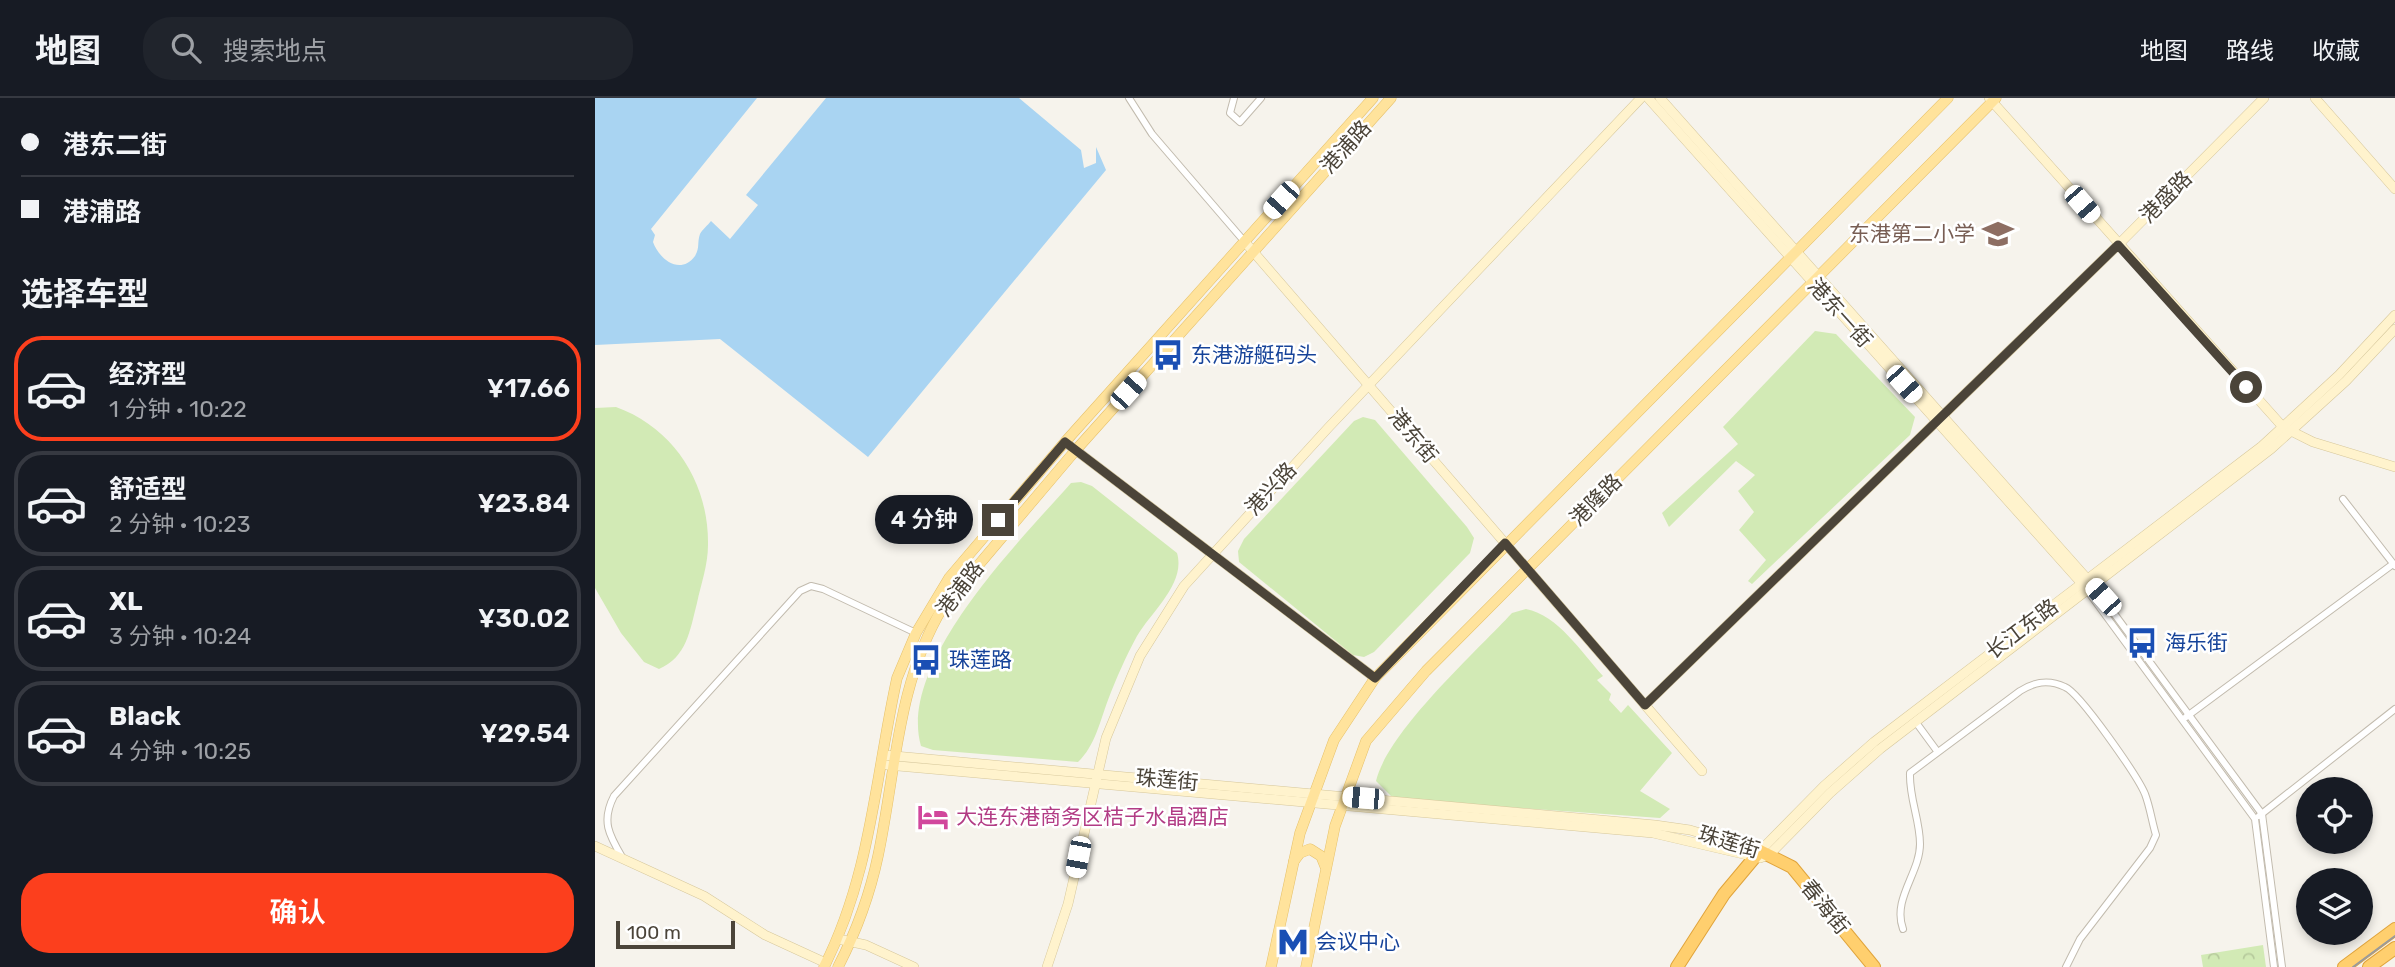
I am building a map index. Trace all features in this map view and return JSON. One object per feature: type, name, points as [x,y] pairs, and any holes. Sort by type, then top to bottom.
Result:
[{"type":"highway","name":"长江东路","points":[[1677,967],[1724,894],[1761,855]]},
{"type":"highway","name":"长江东路","points":[[1686,967],[1761,855]]},
{"type":"highway","name":"春海街","points":[[1761,855],[1792,867],[1874,967]]},
{"type":"highway","points":[[2344,967],[2395,929]]},
{"type":"highway","points":[[2369,967],[2395,948]]},
{"type":"main road","name":"港浦路","points":[[825,965],[838,939],[864,863],[897,678],[916,632],[949,578],[1065,442],[1373,98]]},
{"type":"main road","name":"港浦路","points":[[838,967],[852,940],[878,858],[907,692],[926,635],[960,586],[1075,451],[1391,98]]},
{"type":"main road","name":"港兴路","points":[[1047,967],[1068,904],[1106,738],[1140,656],[1184,586],[1370,384],[1641,98]]},
{"type":"main road","name":"港东一街","points":[[1648,98],[1816,279],[2087,585]]},
{"type":"main road","name":"港东一街","points":[[1660,98],[1793,254]]},
{"type":"main road","name":"港隆路","points":[[1271,967],[1294,861],[1313,798],[1334,740],[1375,678],[1505,543],[1948,98]]},
{"type":"main road","name":"港盛路","points":[[1645,705],[2118,245],[2264,98]]},
{"type":"main road","points":[[2315,98],[2395,190]]},
{"type":"main road","name":"港隆路","points":[[1306,967],[1326,867],[1366,741],[1426,671],[1992,99]]},
{"type":"main road","points":[[1992,99],[2118,245],[2287,429],[2313,442],[2395,467]]},
{"type":"main road","name":"港东街","points":[[1244,241],[1702,771]]},
{"type":"main road","name":"长江东路","points":[[2287,429],[2395,316]]},
{"type":"main road","name":"长江东路","points":[[1761,855],[1854,770],[2287,429],[2395,329]]},
{"type":"main road","points":[[1065,442],[1375,678]]},
{"type":"main road","name":"长江东路","points":[[1761,855],[1865,749],[2087,585]]},
{"type":"main road","name":"珠莲街","points":[[882,759],[884,764],[894,761],[1345,801],[1671,826],[1761,855]]},
{"type":"main road","points":[[595,846],[704,896],[765,934],[825,965]]},
{"type":"main road","points":[[1294,861],[1300,853],[1310,849],[1321,856],[1326,867]]},
{"type":"main road","points":[[838,939],[852,940],[914,967]]},
{"type":"street","name":"港东街","points":[[1129,98],[1152,134],[1244,241]]},
{"type":"street","points":[[1234,98],[1230,113],[1240,122],[1261,98]]},
{"type":"street","points":[[2183,719],[2394,565],[2343,499]]},
{"type":"street","points":[[2087,585],[2190,714],[2262,814],[2282,967]]},
{"type":"street","points":[[2087,585],[2255,820],[2274,967]]},
{"type":"street","points":[[623,859],[607,831],[606,811],[614,796],[800,591],[811,586],[823,589],[916,632]]},
{"type":"street","points":[[1903,929],[1898,916],[1920,845],[1909,793],[1910,773],[2034,682],[2052,683],[2067,687],[2083,702],[2144,793],[2156,835],[2150,848],[2080,939],[2066,967]]},
{"type":"street","points":[[2255,820],[2395,709]]},
{"type":"street","points":[[1915,721],[1937,751]]},
{"type":"green space","points":[[1815,331],[1836,334],[1915,417],[1910,435],[1752,584],[1748,581],[1766,560],[1739,530],[1754,512],[1738,491],[1755,475],[1736,461],[1669,527],[1662,513],[1738,444],[1723,427]]},
{"type":"green space","points":[[616,407],[637,416],[671,444],[695,480],[707,522],[707,560],[689,633],[676,657],[659,669],[644,662],[621,633],[595,588],[595,408]]},
{"type":"green space","points":[[1363,417],[1375,420],[1474,538],[1470,553],[1374,652],[1364,657],[1353,655],[1239,562],[1238,551],[1244,539],[1354,421]]},
{"type":"green space","points":[[1081,482],[1092,486],[1177,553],[1178,564],[1172,586],[1129,651],[1089,749],[1078,762],[933,750],[921,746],[918,713],[927,678],[944,642],[968,605],[1023,537],[1071,483]]},
{"type":"green space","points":[[1526,609],[1549,619],[1569,636],[1603,676],[1597,680],[1611,694],[1609,700],[1621,713],[1628,705],[1672,753],[1640,791],[1670,809],[1660,818],[1394,799],[1376,781],[1397,739],[1435,693],[1512,613]]},
{"type":"green space","points":[[2263,945],[2266,967],[2203,967],[2201,955]]},
{"type":"water","points":[[595,98],[757,98],[651,229],[655,235],[653,242],[660,254],[677,265],[689,262],[695,256],[700,234],[711,221],[730,239],[758,205],[746,195],[826,98],[1019,98],[1081,150],[1084,168],[1096,163],[1096,147],[1106,170],[868,457],[720,339],[595,345]]},
{"type":"tram line","points":[[2353,967],[2395,936]]},
{"type":"place","name":"东港第二小学","points":[[1998,234]]},
{"type":"place","name":"东港游艇码头","points":[[1168,355]]},
{"type":"place","name":"海乐街","points":[[2142,643]]},
{"type":"place","name":"珠莲路","points":[[926,660]]},
{"type":"place","name":"大连东港商务区桔子水晶酒店","points":[[933,817]]},
{"type":"place","name":"会议中心","points":[[1293,942]]},
{"type":"route","points":[[998,520],[1065,442],[1375,678],[1505,543],[1645,705],[2118,245],[2246,387]]}]
